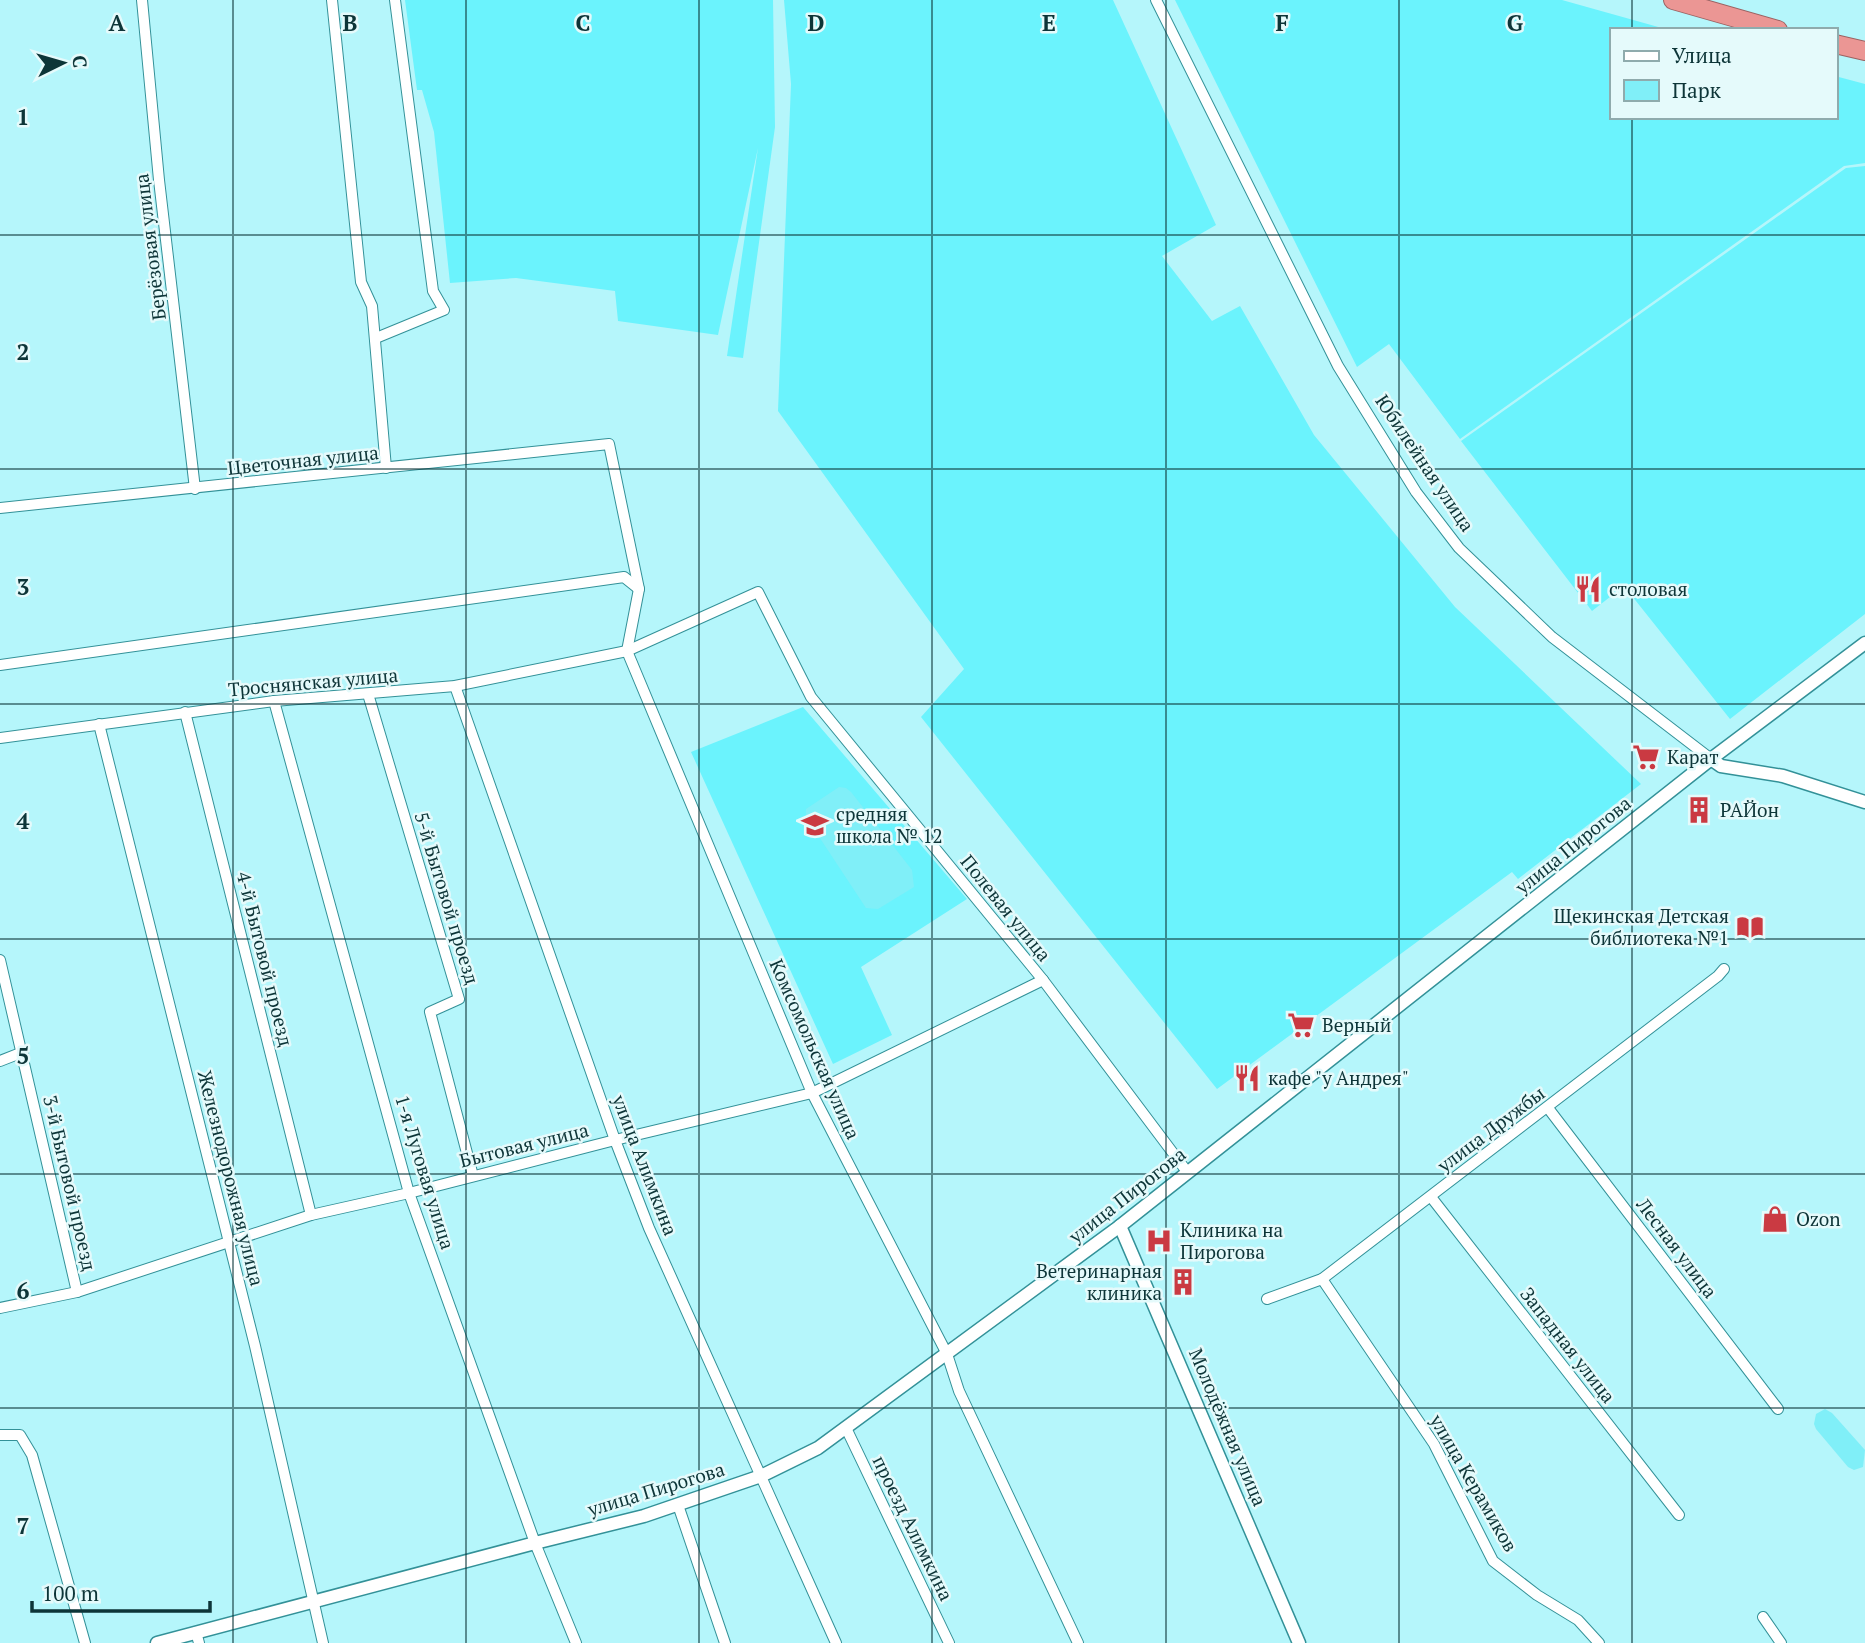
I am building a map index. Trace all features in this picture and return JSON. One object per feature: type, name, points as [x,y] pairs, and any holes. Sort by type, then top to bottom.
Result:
[{"type":"highway","points":[[1673,0],[1770,28]]},
{"type":"highway","points":[[1837,44],[1865,51]]},
{"type":"street","name":"Берёзовая улица","points":[[142,0],[159,180],[195,489]]},
{"type":"street","points":[[332,0],[360,282],[372,306],[376,338],[386,468]]},
{"type":"street","points":[[376,338],[444,310],[433,291],[395,0]]},
{"type":"street","name":"Юбилейная улица","points":[[1156,0],[1338,366],[1416,492],[1459,548],[1552,637],[1721,766],[1783,776],[1865,802]]},
{"type":"street","name":"Цветочная улица","points":[[0,508],[609,444],[639,589]]},
{"type":"street","points":[[0,665],[624,577],[639,589],[627,651]]},
{"type":"street","name":"Троснянская улица","points":[[0,738],[274,701],[455,686],[627,651],[758,592]]},
{"type":"street","name":"Полевая улица","points":[[758,592],[811,697],[1043,980],[1188,1173]]},
{"type":"street","name":"улица Пирогова","points":[[157,1643],[197,1638],[313,1602],[644,1516],[761,1476],[818,1448],[1120,1226],[1711,759],[1865,643]]},
{"type":"street","name":"Комсомольская улица","points":[[627,651],[812,1093],[947,1354],[959,1391],[1078,1643]]},
{"type":"street","name":"улица Алимкина","points":[[455,686],[615,1140],[649,1228],[836,1643]]},
{"type":"street","name":"5-й Бытовой проезд","points":[[368,694],[459,999],[430,1012],[473,1176]]},
{"type":"street","name":"1-я Луговая улица","points":[[274,701],[409,1193],[536,1543],[576,1643]]},
{"type":"street","name":"4-й Бытовой проезд","points":[[185,712],[311,1215]]},
{"type":"street","name":"Железнодорожная улица","points":[[99,724],[255,1346],[323,1643]]},
{"type":"street","name":"3-й Бытовой проезд","points":[[0,960],[77,1292]]},
{"type":"street","name":"улица Дружбы","points":[[1267,1299],[1322,1279],[1548,1108],[1724,969]]},
{"type":"street","name":"Бытовая улица","points":[[0,1308],[77,1292],[311,1215],[812,1093],[1043,980]]},
{"type":"street","points":[[0,1061],[23,1052]]},
{"type":"street","name":"Лесная улица","points":[[1548,1108],[1778,1409]]},
{"type":"street","name":"Западная улица","points":[[1431,1197],[1679,1515]]},
{"type":"street","name":"Молодёжная улица","points":[[1120,1226],[1299,1643]]},
{"type":"street","name":"улица Керамиков","points":[[1322,1279],[1434,1444],[1493,1561],[1537,1595],[1578,1620],[1599,1643]]},
{"type":"street","name":"проезд Алимкина","points":[[846,1428],[949,1643]]},
{"type":"street","points":[[0,1435],[20,1435],[32,1455],[85,1643]]},
{"type":"street","points":[[678,1505],[725,1643]]},
{"type":"street","points":[[1763,1618],[1782,1643]]},
{"type":"shaded area","points":[[405,0],[773,0],[775,127],[743,358],[727,356],[758,148],[718,335],[618,321],[615,291],[516,278],[450,283],[434,132],[422,90],[417,90]]},
{"type":"shaded area","points":[[784,0],[1113,0],[1216,225],[1162,256],[1212,321],[1240,306],[1314,435],[1455,607],[1641,784],[1518,879],[1512,872],[1217,1089],[921,717],[964,669],[778,411],[791,84]]},
{"type":"shaded area","points":[[1175,0],[1562,0],[1662,28],[1610,28],[1610,119],[1837,119],[1837,77],[1865,84],[1865,163],[1844,166],[1460,439],[1389,344],[1357,367]]},
{"type":"shaded area","points":[[1865,166],[1865,614],[1730,719],[1624,586],[1592,611],[1461,441],[1846,168]]},
{"type":"shaded area","name":"средняя школа № 12","points":[[803,707],[967,899],[861,967],[892,1035],[833,1064],[691,752]]},
{"type":"green space","points":[[839,787],[851,792],[912,870],[914,887],[878,909],[866,908],[806,817],[806,809]]},
{"type":"green space","points":[[1825,1409],[1832,1413],[1865,1450],[1863,1467],[1854,1470],[1848,1467],[1816,1429],[1816,1414]]},
{"type":"place","name":"столовая","points":[[1588,589]]},
{"type":"place","name":"Карат","points":[[1646,757]]},
{"type":"place","name":"РАЙон","points":[[1699,810]]},
{"type":"place","name":"средняя школа № 12","points":[[815,825]]},
{"type":"place","name":"Щекинская Детская библиотека №1","points":[[1750,927]]},
{"type":"place","name":"Верный","points":[[1301,1025]]},
{"type":"place","name":"кафе \"у Андрея\"","points":[[1247,1078]]},
{"type":"place","name":"Ozon","points":[[1775,1219]]},
{"type":"place","name":"Клиника на Пирогова","points":[[1159,1241]]},
{"type":"place","name":"Ветеринарная клиника","points":[[1183,1282]]}]
